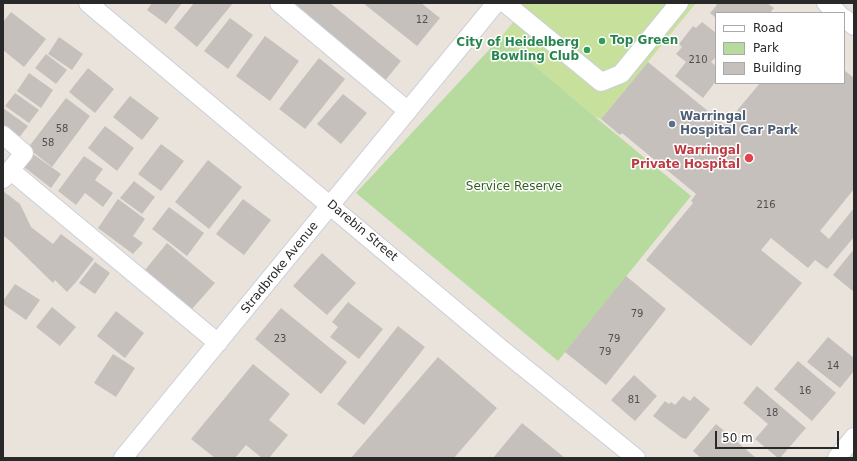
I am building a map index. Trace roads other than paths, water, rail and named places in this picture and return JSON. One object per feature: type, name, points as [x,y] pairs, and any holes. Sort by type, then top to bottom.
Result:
[{"type":"street","name":"Darebin Street","points":[[88,3],[506,353],[636,458]]},
{"type":"street","points":[[279,3],[408,111]]},
{"type":"street","name":"Stradbroke Avenue","points":[[123,458],[496,3]]},
{"type":"street","points":[[505,3],[601,82],[621,74],[679,3]]},
{"type":"street","points":[[826,3],[837,12]]},
{"type":"street","points":[[845,19],[854,26]]},
{"type":"street","points":[[3,135],[24,153],[6,174],[218,343]]},
{"type":"street","points":[[837,458],[854,437]]},
{"type":"place","name":"Top Green","points":[[602,41]]},
{"type":"place","name":"City of Heidelberg Bowling Club","points":[[587,50]]},
{"type":"place","name":"Warringal Hospital Car Park","points":[[672,124]]},
{"type":"place","name":"Warringal Private Hospital","points":[[749,158]]},
{"type":"park label","name":"Service Reserve","points":[[514,187]]}]
